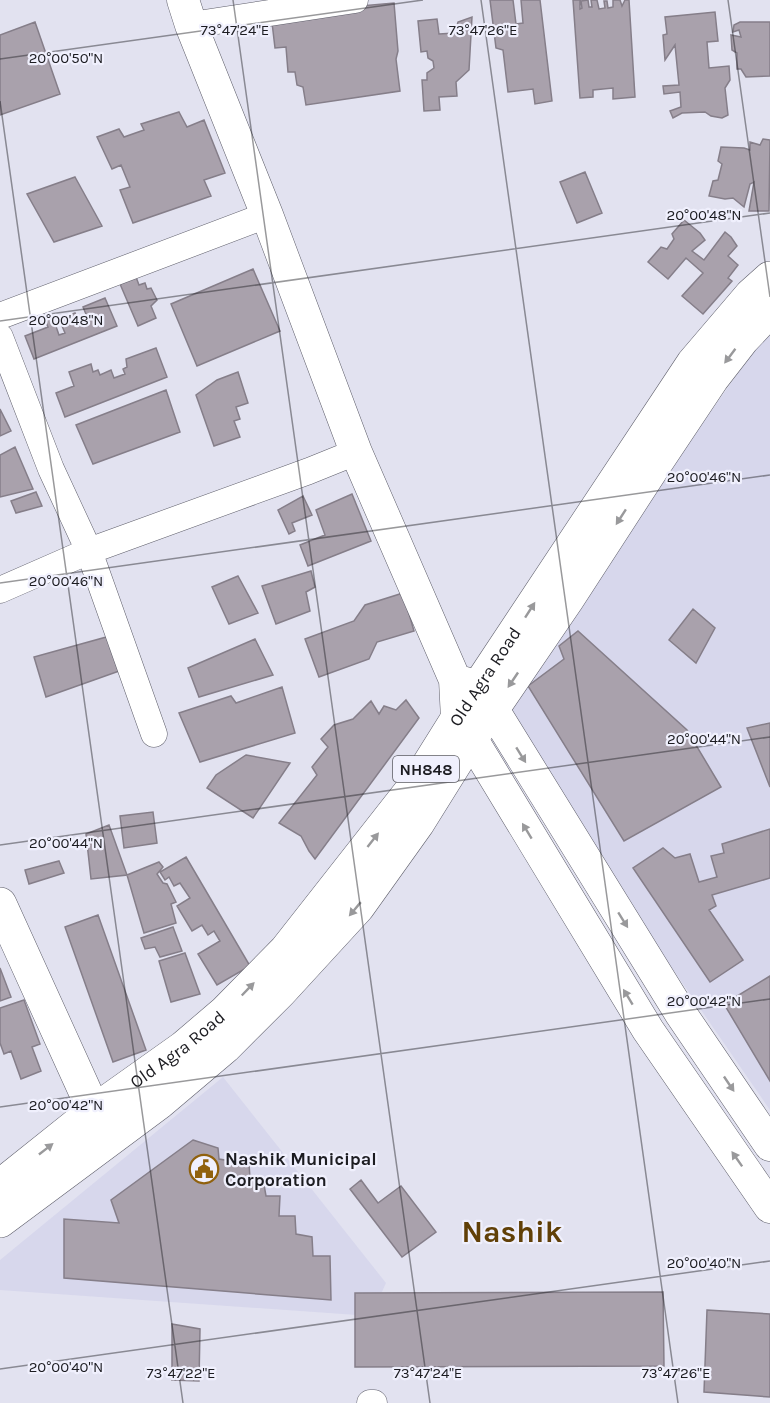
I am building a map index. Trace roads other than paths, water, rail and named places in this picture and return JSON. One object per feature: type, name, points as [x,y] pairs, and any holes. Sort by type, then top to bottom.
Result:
[{"type":"main road","name":"Old Agra Road","points":[[0,1221],[160,1102],[225,1047],[280,992],[358,907],[417,823],[464,729],[476,692],[693,363],[751,295],[770,278]]},
{"type":"main road","name":"Old Agra Road","points":[[476,692],[567,600],[712,379],[743,339],[770,314]]},
{"type":"main road","name":"Old Agra Road","points":[[0,1185],[94,1111],[184,1047],[225,1012],[286,950],[417,783],[464,729]]},
{"type":"main road","points":[[0,903],[94,1111],[109,1139]]},
{"type":"street","points":[[355,0],[187,13],[267,215],[356,452],[476,692],[681,1014],[770,1145]]},
{"type":"street","points":[[0,316],[267,215]]},
{"type":"street","points":[[0,337],[51,469],[89,551],[154,734]]},
{"type":"street","points":[[0,590],[89,551],[356,452]]},
{"type":"street","points":[[464,729],[648,1030],[770,1207]]},
{"type":"place","name":"Nashik Municipal Corporation","points":[[204,1169]]},
{"type":"district","name":"Nashik","points":[[512,1232]]}]
